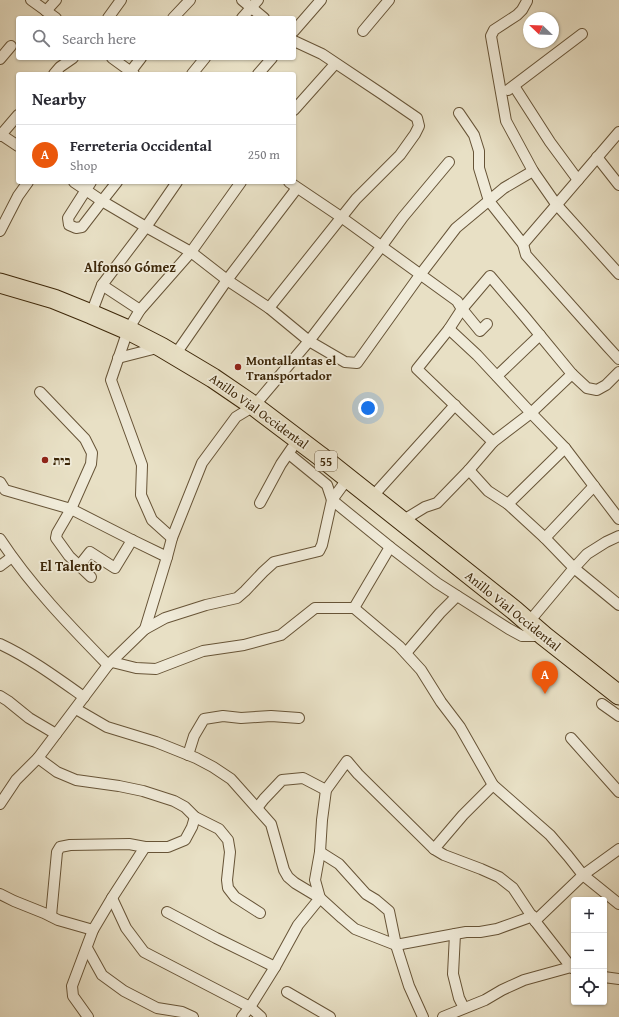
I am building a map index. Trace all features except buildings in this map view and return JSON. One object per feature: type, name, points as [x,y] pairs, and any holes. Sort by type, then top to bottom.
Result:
[{"type":"highway","name":"Anillo Vial Occidental","points":[[0,283],[54,299],[128,330],[168,351],[213,378],[254,406],[294,447],[348,478],[613,693]]},
{"type":"street","points":[[31,0],[53,16]]},
{"type":"street","points":[[46,11],[56,0]]},
{"type":"street","points":[[109,16],[121,0]]},
{"type":"street","points":[[175,16],[190,0]]},
{"type":"street","points":[[242,0],[255,4],[263,16]]},
{"type":"street","points":[[296,29],[321,0]]},
{"type":"street","points":[[363,31],[389,0]]},
{"type":"street","points":[[527,2],[517,15],[494,30],[491,36],[506,121],[533,170],[556,204],[619,274]]},
{"type":"street","points":[[244,16],[255,4]]},
{"type":"street","points":[[500,92],[514,86],[582,34]]},
{"type":"street","points":[[269,308],[356,199],[400,155],[419,126],[417,118],[322,54],[296,41]]},
{"type":"street","points":[[0,59],[11,46]]},
{"type":"street","points":[[56,72],[70,60]]},
{"type":"street","points":[[114,60],[127,72],[139,60]]},
{"type":"street","points":[[194,72],[203,60]]},
{"type":"street","points":[[260,72],[270,60]]},
{"type":"street","points":[[296,108],[335,64]]},
{"type":"street","points":[[514,86],[550,142],[578,180]]},
{"type":"street","points":[[459,113],[474,135],[479,151],[479,168],[489,201],[523,244],[526,255],[619,358]]},
{"type":"street","points":[[16,117],[0,135],[16,145]]},
{"type":"street","points":[[523,244],[619,132]]},
{"type":"street","points":[[597,157],[619,185]]},
{"type":"street","points":[[145,629],[172,538],[202,463],[236,417],[254,406],[309,341],[382,247],[403,217],[449,162]]},
{"type":"street","points":[[115,184],[102,201],[82,227],[76,228],[69,225],[68,218],[88,186],[102,201],[190,252],[227,280],[269,308],[309,341],[345,362],[357,363],[420,275],[456,228],[504,188],[533,170]]},
{"type":"street","points":[[0,231],[18,196],[27,184]]},
{"type":"street","points":[[91,314],[102,285],[146,227],[176,184]]},
{"type":"street","points":[[172,538],[152,520],[141,495],[142,464],[111,380],[128,330],[140,310],[190,252],[240,184]]},
{"type":"street","points":[[118,358],[168,351],[227,280],[293,185],[341,217],[457,302],[480,331],[487,324]]},
{"type":"street","points":[[493,442],[417,369],[462,309],[490,276],[572,374],[587,388],[597,390],[606,385],[619,372]]},
{"type":"street","points":[[102,285],[140,310]]},
{"type":"street","points":[[448,329],[477,355],[565,448],[619,519]]},
{"type":"street","points":[[497,376],[540,336]]},
{"type":"street","points":[[402,521],[425,507],[437,503],[469,470],[493,442],[531,413],[572,374]]},
{"type":"street","points":[[40,392],[85,439],[92,453],[91,464],[56,538],[68,556],[91,577]]},
{"type":"street","points":[[372,497],[455,405]]},
{"type":"street","points":[[260,503],[281,464],[294,447],[327,484],[332,500],[437,583],[522,636],[544,636]]},
{"type":"street","points":[[508,504],[565,448]]},
{"type":"street","points":[[469,470],[488,491],[508,504],[545,538],[574,568],[619,605]]},
{"type":"street","points":[[0,802],[16,780],[38,758],[110,663],[145,629],[165,618],[206,604],[237,598],[274,562],[319,550],[322,545],[332,500],[348,478]]},
{"type":"street","points":[[0,482],[5,490],[71,509],[167,557]]},
{"type":"street","points":[[545,538],[594,486]]},
{"type":"street","points":[[528,623],[587,554],[619,536]]},
{"type":"street","points":[[0,539],[12,557],[60,616],[110,663],[136,668],[156,669],[203,651],[244,645],[281,635],[315,608],[354,608],[378,627],[422,670],[441,702],[460,726],[493,785],[550,835],[583,875],[619,904]]},
{"type":"street","points":[[79,566],[90,552],[115,568],[132,540]]},
{"type":"street","points":[[354,608],[390,547]]},
{"type":"street","points":[[0,566],[12,557]]},
{"type":"street","points":[[406,653],[440,613],[457,596]]},
{"type":"street","points":[[0,644],[22,655],[84,697]]},
{"type":"street","points":[[613,693],[619,716]]},
{"type":"street","points":[[0,696],[29,718],[56,734]]},
{"type":"street","points":[[76,709],[107,727],[156,742],[188,755],[213,767],[231,779],[271,824],[284,870],[288,877],[320,898],[355,929],[396,945],[466,932],[480,932],[497,929],[534,918],[583,875],[619,849]]},
{"type":"street","points":[[188,755],[194,736],[204,719],[224,716],[241,718],[271,716],[299,718]]},
{"type":"street","points":[[571,738],[619,792]]},
{"type":"street","points":[[38,758],[57,772],[76,780],[119,786],[174,801],[185,807],[195,817],[219,829],[228,840],[230,852],[227,880],[228,888],[235,897],[260,914]]},
{"type":"street","points":[[320,898],[315,880],[320,852],[326,790],[347,761],[434,849],[444,855],[499,877],[513,888],[571,965]]},
{"type":"street","points":[[257,808],[282,780],[304,778],[326,790]]},
{"type":"street","points":[[434,849],[463,815],[493,785]]},
{"type":"street","points":[[51,916],[57,852],[60,847],[70,844],[129,844],[145,847],[168,847],[185,840],[192,827],[195,817]]},
{"type":"street","points":[[88,1017],[73,996],[72,986],[93,930],[145,847]]},
{"type":"street","points":[[320,852],[339,864],[366,894],[389,911],[396,945],[409,986],[424,1017]]},
{"type":"street","points":[[0,894],[58,920],[93,930]]},
{"type":"street","points":[[112,898],[126,928],[144,952],[250,1007],[261,1017]]},
{"type":"street","points":[[242,1017],[275,967],[298,925],[320,898]]},
{"type":"street","points":[[167,912],[275,967]]},
{"type":"street","points":[[455,934],[453,974],[459,998],[464,1008]]},
{"type":"street","points":[[87,948],[102,975],[124,991],[157,1008],[182,1012],[193,1017]]},
{"type":"street","points":[[444,1017],[485,1000],[524,980],[571,968]]},
{"type":"street","points":[[607,977],[619,979]]},
{"type":"street","points":[[287,992],[330,1017]]},
{"type":"place","name":"Montallantas el Transportador","points":[[238,367]]},
{"type":"place","name":"בית","points":[[45,460]]},
{"type":"place","name":"Ferreteria Occidental","points":[[545,694]]},
{"type":"district","name":"Alfonso Gómez","points":[[130,267]]},
{"type":"district","name":"El Talento","points":[[71,566]]}]
